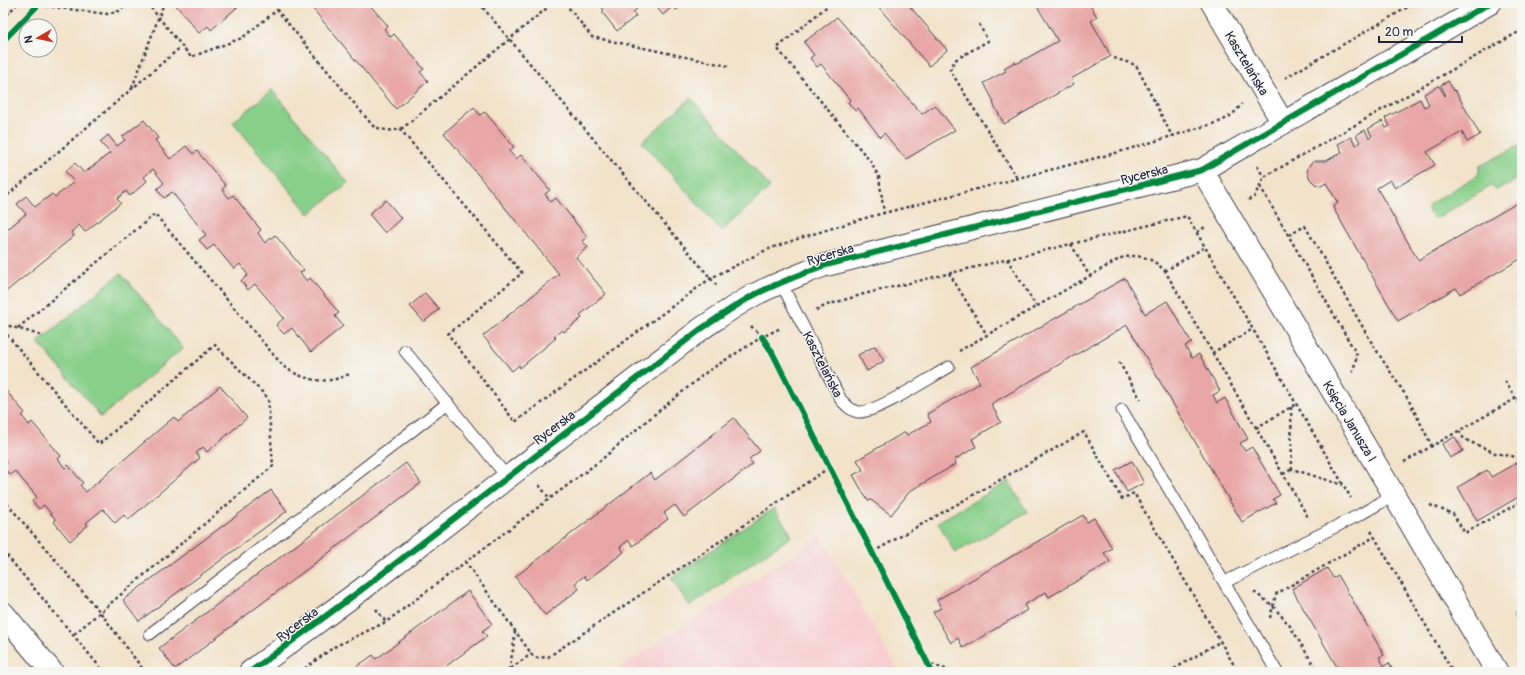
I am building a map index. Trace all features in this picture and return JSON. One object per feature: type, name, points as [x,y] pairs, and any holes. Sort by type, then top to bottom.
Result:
[{"type":"street","name":"Kasztelańska","points":[[1212,3],[1283,123]]},
{"type":"street","name":"Rycerska","points":[[250,672],[361,590],[701,329],[734,307],[781,283],[822,266],[1202,170],[1490,3]]},
{"type":"street","name":"Księcia Janusza I","points":[[1202,170],[1497,672]]},
{"type":"street","points":[[3,613],[52,672]]},
{"type":"lane","name":"Kasztelańska","points":[[781,283],[841,400],[848,408],[858,412],[866,412],[880,406],[949,367]]},
{"type":"lane","points":[[405,351],[507,477]]},
{"type":"lane","points":[[150,634],[448,403]]},
{"type":"lane","points":[[1122,410],[1277,672]]},
{"type":"lane","points":[[1225,582],[1361,514],[1394,495]]},
{"type":"path","points":[[3,19],[18,3]]},
{"type":"path","points":[[22,3],[107,14],[119,11],[129,3]]},
{"type":"path","points":[[147,3],[191,57],[242,38],[277,10],[373,126],[381,130],[400,130],[553,3]]},
{"type":"path","points":[[132,89],[164,3]]},
{"type":"path","points":[[479,3],[734,307],[762,337]]},
{"type":"path","points":[[565,3],[592,37],[728,66]]},
{"type":"path","points":[[831,3],[778,48],[870,161],[879,177],[884,213]]},
{"type":"path","points":[[400,130],[522,273],[448,334],[515,422],[711,278],[766,250],[800,238],[884,213],[1120,152],[1222,121],[1233,114],[1245,100],[1263,89],[1416,3]]},
{"type":"path","points":[[32,11],[38,4]]},
{"type":"path","points":[[979,24],[988,40],[955,60],[950,70],[1017,178]]},
{"type":"path","points":[[1197,232],[1254,197],[1264,177],[1522,30]]},
{"type":"path","points":[[3,199],[182,46]]},
{"type":"path","points":[[1114,58],[1136,65],[1172,136]]},
{"type":"path","points":[[18,328],[155,214],[283,366],[295,374],[310,379],[338,379],[352,373]]},
{"type":"path","points":[[300,672],[334,647],[386,622],[465,561],[602,460],[644,423],[708,371],[762,337],[827,305],[864,294],[1187,216],[1453,672]]},
{"type":"path","points":[[1289,235],[1305,226],[1373,345],[1408,399],[1432,446]]},
{"type":"path","points":[[1071,244],[1089,275]]},
{"type":"path","points":[[1165,271],[1205,247]]},
{"type":"path","points":[[949,367],[953,355],[1112,262],[1131,255],[1142,256],[1156,262],[1165,271],[1318,535]]},
{"type":"path","points":[[1007,259],[1036,306]]},
{"type":"path","points":[[949,273],[987,335]]},
{"type":"path","points":[[3,324],[43,336]]},
{"type":"path","points":[[3,330],[99,444],[215,345],[268,398],[273,466],[73,635]]},
{"type":"path","points":[[1212,353],[1253,330]]},
{"type":"path","points":[[1119,362],[1143,403]]},
{"type":"path","points":[[1506,381],[1522,409]]},
{"type":"path","points":[[1399,465],[1522,395]]},
{"type":"path","points":[[1256,428],[1296,404]]},
{"type":"path","points":[[1291,407],[1292,470]]},
{"type":"path","points":[[1459,431],[1464,440],[1495,453],[1522,458]]},
{"type":"path","points":[[873,552],[1084,432],[1122,499],[1134,493],[1238,672]]},
{"type":"path","points":[[465,561],[531,654],[537,658],[548,657],[830,467]]},
{"type":"path","points":[[1283,474],[1292,470],[1344,485]]},
{"type":"path","points":[[3,499],[100,612],[145,672]]},
{"type":"path","points":[[1427,504],[1454,514],[1465,533],[1522,501]]},
{"type":"path","points":[[1263,648],[1272,605],[1276,594],[1374,537]]},
{"type":"path","points":[[3,551],[104,672]]},
{"type":"path","points":[[1242,573],[1253,591],[1272,605],[1297,635],[1318,672]]},
{"type":"path","points":[[509,670],[514,650],[515,631]]},
{"type":"path","points":[[1169,672],[1221,641]]},
{"type":"path","points":[[506,672],[531,654]]},
{"type":"path","points":[[926,662],[953,672]]},
{"type":"shaded area","points":[[821,536],[899,672],[613,672]]},
{"type":"green space","points":[[272,90],[348,183],[309,214],[233,122]]},
{"type":"green space","points":[[691,98],[770,187],[722,231],[642,142]]},
{"type":"green space","points":[[1522,145],[1522,176],[1496,190],[1491,186],[1441,216],[1434,218],[1429,213],[1428,206],[1478,175],[1480,166]]},
{"type":"green space","points":[[121,273],[183,348],[101,417],[38,342]]},
{"type":"green space","points":[[1009,481],[1027,512],[955,553],[938,522]]},
{"type":"green space","points":[[774,508],[792,536],[690,606],[671,578]]},
{"type":"green space","points":[[1522,611],[1522,633],[1513,617]]},
{"type":"building","points":[[174,3],[242,3],[211,30],[208,26],[199,33]]},
{"type":"building","points":[[308,3],[368,3],[388,26],[384,29],[391,37],[394,34],[424,69],[420,72],[428,81],[396,109]]},
{"type":"building","points":[[598,3],[644,3],[633,12],[636,16],[617,31],[602,12],[604,10]]},
{"type":"building","points":[[653,3],[684,3],[676,10],[673,6],[663,15]]},
{"type":"building","points":[[875,3],[907,3],[947,50],[929,66]]},
{"type":"building","points":[[1035,3],[1089,3],[1097,17],[1091,21],[1111,56],[1071,79],[1074,84],[1004,124],[984,83],[1006,71],[1004,68],[1015,62],[1016,64],[1058,41]]},
{"type":"building","points":[[837,17],[922,114],[935,105],[955,130],[906,159],[884,133],[880,137],[858,108],[855,111],[848,102],[850,100],[821,64],[817,67],[810,58],[814,55],[804,42]]},
{"type":"building","points":[[1448,81],[1454,91],[1455,90],[1480,135],[1467,142],[1462,132],[1427,152],[1435,165],[1395,188],[1390,180],[1377,188],[1418,260],[1521,201],[1522,258],[1460,294],[1456,288],[1398,321],[1335,211],[1333,207],[1338,203],[1326,183],[1321,186],[1315,184],[1310,179],[1307,171],[1310,164],[1314,161],[1326,161],[1342,152],[1338,144],[1351,137],[1356,145],[1360,142],[1356,135],[1365,130],[1369,138],[1372,136],[1368,129],[1382,121],[1386,128],[1390,126],[1385,118],[1420,99],[1424,107],[1429,105],[1424,94],[1439,86],[1445,96],[1446,95],[1441,85]]},
{"type":"building","points":[[474,107],[480,115],[485,112],[514,147],[509,151],[516,159],[521,155],[550,190],[545,194],[551,202],[556,198],[587,237],[582,241],[588,247],[576,257],[606,294],[580,315],[582,318],[564,332],[562,330],[554,336],[556,338],[520,368],[519,365],[512,371],[483,336],[559,274],[444,133]]},
{"type":"building","points":[[144,120],[158,138],[155,140],[170,159],[186,146],[193,154],[197,151],[226,186],[222,189],[229,198],[233,195],[261,230],[258,233],[265,243],[275,235],[304,270],[300,273],[307,281],[310,278],[339,313],[335,316],[343,326],[311,352],[292,328],[284,334],[276,325],[284,318],[255,284],[248,290],[241,281],[248,275],[240,264],[234,269],[214,245],[207,250],[199,240],[206,235],[172,192],[164,198],[157,189],[164,183],[153,169],[144,177],[147,181],[130,196],[126,191],[117,199],[121,203],[85,232],[79,225],[71,232],[74,236],[3,294],[3,233],[26,214],[17,204],[26,196],[35,207],[52,194],[55,197],[74,182],[65,171],[75,163],[84,173],[110,153],[100,142],[108,135],[117,146],[125,140],[122,137]]},
{"type":"building","points":[[386,200],[401,218],[385,233],[369,214]]},
{"type":"building","points":[[1125,278],[1145,314],[1167,301],[1192,343],[1185,346],[1192,358],[1199,354],[1220,391],[1213,395],[1217,403],[1225,398],[1248,439],[1240,443],[1245,451],[1252,447],[1280,495],[1273,499],[1276,503],[1242,522],[1127,325],[991,404],[1001,422],[972,439],[976,447],[954,460],[956,464],[910,491],[891,515],[871,500],[868,501],[853,475],[863,470],[857,460],[905,432],[907,435],[931,422],[927,414],[980,383],[971,367]]},
{"type":"building","points":[[425,293],[439,309],[424,322],[410,306]]},
{"type":"building","points":[[875,346],[884,361],[867,371],[858,355]]},
{"type":"building","points":[[220,386],[247,418],[207,452],[203,447],[196,453],[200,458],[128,520],[124,515],[115,523],[103,509],[86,523],[88,525],[70,541],[54,522],[56,520],[44,505],[39,509],[32,501],[37,497],[15,471],[10,475],[3,467],[7,463],[3,458],[3,387],[25,413],[22,416],[29,425],[32,422],[61,456],[58,459],[65,468],[68,465],[83,483],[80,485],[86,492],[174,417],[178,422]]},
{"type":"building","points":[[734,418],[760,451],[749,459],[753,464],[684,517],[675,505],[664,513],[668,519],[633,546],[629,540],[620,547],[624,552],[587,580],[584,576],[575,583],[579,589],[545,615],[515,577],[650,473],[655,480]]},
{"type":"building","points":[[1455,437],[1463,451],[1450,458],[1442,444]]},
{"type":"building","points":[[1522,460],[1522,495],[1477,521],[1458,487],[1487,470],[1491,477]]},
{"type":"building","points":[[1132,461],[1144,483],[1127,492],[1115,470]]},
{"type":"building","points":[[406,463],[421,483],[175,669],[159,648]]},
{"type":"building","points":[[271,490],[287,511],[139,621],[123,600]]},
{"type":"building","points":[[1083,515],[1087,522],[1094,518],[1112,548],[1104,553],[1110,562],[1049,597],[1046,592],[1024,605],[1027,610],[963,648],[958,638],[951,643],[933,612],[941,608],[937,600]]},
{"type":"building","points":[[1327,568],[1333,578],[1338,575],[1384,655],[1379,657],[1384,666],[1389,663],[1394,672],[1340,672],[1292,589]]},
{"type":"building","points":[[468,591],[492,624],[482,631],[487,636],[438,672],[349,672],[373,655],[376,659]]},
{"type":"cycle path","points":[[3,41],[40,3]]},
{"type":"cycle path","points":[[250,672],[361,590],[701,329],[756,294],[822,266],[1202,170],[1490,3]]},
{"type":"cycle path","points":[[762,337],[772,352],[932,672]]}]
